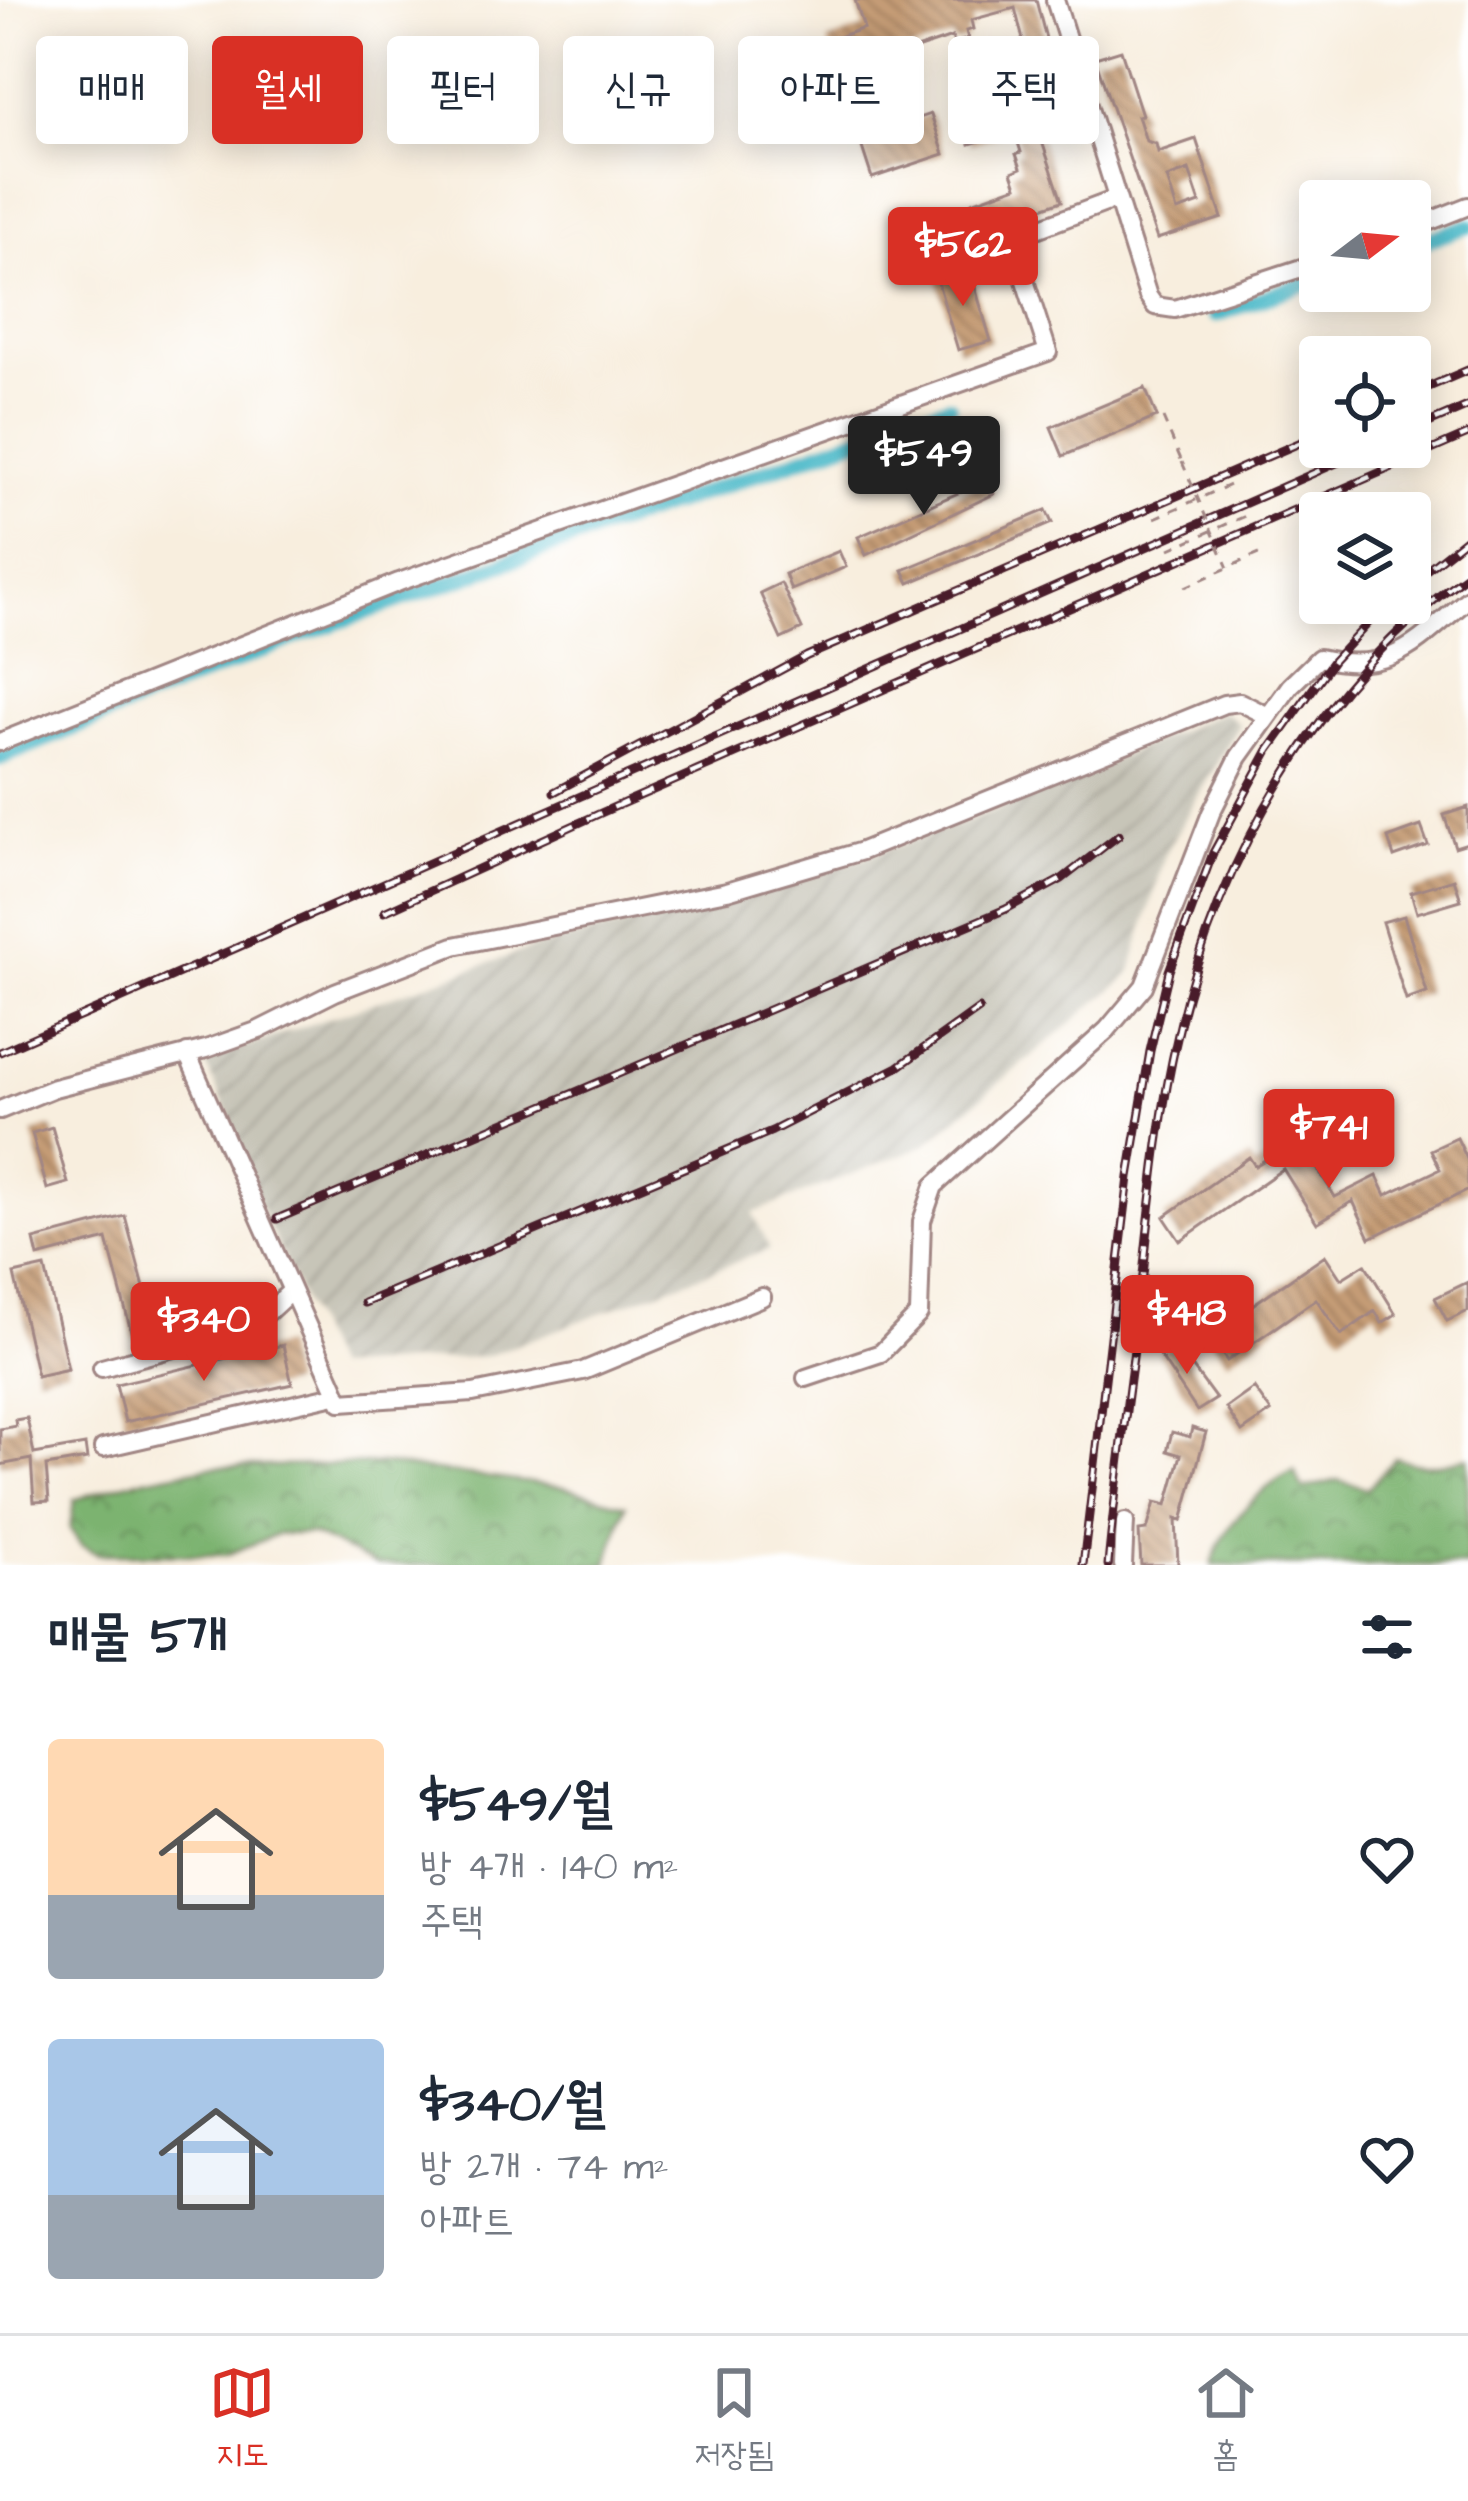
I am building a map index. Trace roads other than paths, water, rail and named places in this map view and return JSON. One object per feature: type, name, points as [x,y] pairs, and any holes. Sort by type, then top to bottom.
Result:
[{"type":"street","points":[[1054,0],[1148,296],[1163,309],[1175,309],[1299,269]]},
{"type":"street","points":[[0,742],[398,582],[1048,352],[1019,262],[1023,234],[1116,199]]},
{"type":"street","points":[[1431,221],[1468,206]]},
{"type":"street","points":[[806,1378],[881,1353],[920,1314],[922,1221],[934,1186],[1107,1030],[1144,986],[1211,813],[1239,757],[1290,686],[1318,658],[1377,664],[1414,644],[1468,598]]},
{"type":"street","points":[[0,1110],[54,1088],[260,1030],[335,992],[454,946],[727,891],[862,850],[1224,704],[1240,702],[1268,716]]},
{"type":"street","points":[[187,1053],[335,1395],[347,1404],[473,1393],[583,1371],[762,1297]]},
{"type":"street","points":[[102,1368],[253,1326],[290,1292]]},
{"type":"street","points":[[103,1448],[335,1395]]},
{"type":"street","points":[[1123,1565],[1125,1522]]},
{"type":"waterway","points":[[1431,239],[1468,226]]},
{"type":"waterway","points":[[1215,315],[1299,285]]},
{"type":"waterway","points":[[0,758],[295,637],[949,406]]},
{"type":"railway","points":[[1431,386],[1468,370]]},
{"type":"railway","points":[[1431,422],[1468,406]]},
{"type":"railway","points":[[384,912],[1468,434]]},
{"type":"railway","points":[[554,792],[807,656],[1299,443]]},
{"type":"railway","points":[[0,1052],[1325,468]]},
{"type":"railway","points":[[1431,566],[1468,537]]},
{"type":"railway","points":[[1108,1565],[1165,1100],[1196,968],[1219,903],[1248,839],[1322,720],[1366,666],[1468,574]]},
{"type":"railway","points":[[1083,1565],[1129,1177],[1169,971],[1213,853],[1269,750],[1333,661],[1367,624]]},
{"type":"railway","points":[[277,1219],[1006,909],[1062,879],[1119,835]]},
{"type":"railway","points":[[364,1303],[772,1131],[898,1067],[979,1009]]}]
